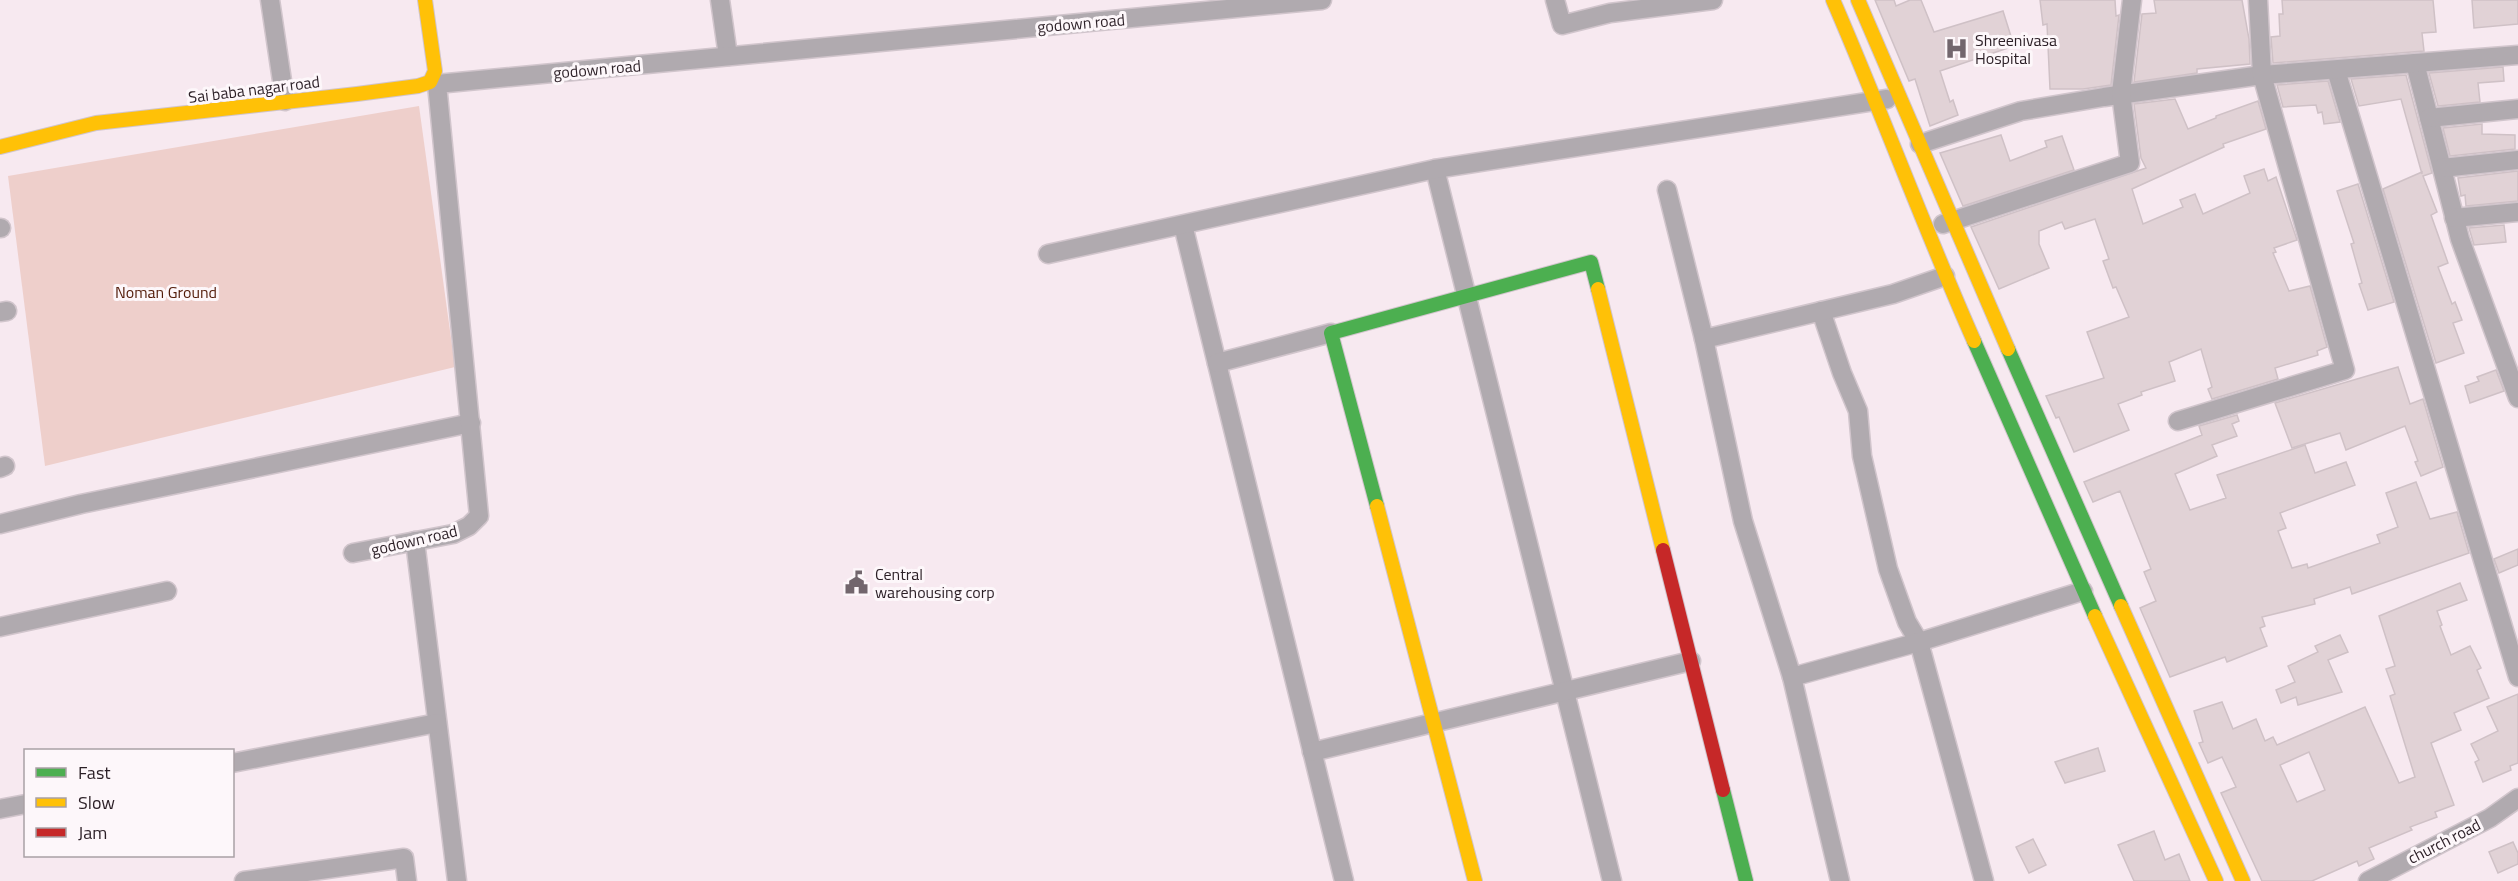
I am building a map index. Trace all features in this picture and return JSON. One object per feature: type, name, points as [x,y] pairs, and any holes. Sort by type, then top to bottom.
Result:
[{"type":"street","points":[[270,0],[285,101]]},
{"type":"street","points":[[425,0],[435,71],[433,83]]},
{"type":"street","points":[[720,0],[728,56]]},
{"type":"street","name":"godown road","points":[[353,554],[453,534],[469,526],[479,516],[471,423],[433,83],[1322,0]]},
{"type":"street","points":[[1555,0],[1562,25],[1604,6],[1713,0]]},
{"type":"street","points":[[1833,0],[1877,101],[1945,276],[2083,591],[2216,881]]},
{"type":"street","points":[[1858,0],[1952,221],[2243,881]]},
{"type":"street","points":[[1927,229],[2130,163],[2122,95],[2132,0]]},
{"type":"street","points":[[2178,421],[2344,370],[2262,75],[2258,0]]},
{"type":"street","points":[[1920,144],[2021,111],[2122,95],[2262,75],[2518,55]]},
{"type":"street","points":[[2415,63],[2460,239],[2518,398]]},
{"type":"street","points":[[2336,70],[2518,677]]},
{"type":"street","name":"Sai baba nagar road","points":[[0,147],[96,123],[433,83]]},
{"type":"street","points":[[1048,254],[1434,169],[1900,96]]},
{"type":"street","points":[[2429,118],[2518,109]]},
{"type":"street","points":[[2442,168],[2518,160]]},
{"type":"street","points":[[1434,169],[1612,881]]},
{"type":"street","points":[[1667,190],[1704,339],[1743,521],[1792,677],[1840,881]]},
{"type":"street","points":[[2454,218],[2518,212]]},
{"type":"street","points":[[1183,225],[1344,881]]},
{"type":"street","points":[[1217,363],[1591,262],[1746,881]]},
{"type":"street","points":[[1704,339],[1893,294],[1945,276]]},
{"type":"street","points":[[1821,311],[1842,373],[1858,411],[1863,456],[1888,569],[1907,622],[1919,642],[1984,881]]},
{"type":"street","points":[[1331,333],[1475,881]]},
{"type":"street","points":[[0,524],[81,504],[471,423]]},
{"type":"street","points":[[415,541],[457,881]]},
{"type":"street","points":[[0,627],[166,591]]},
{"type":"street","points":[[1792,677],[1919,642],[2083,591]]},
{"type":"street","points":[[1312,752],[1691,661]]},
{"type":"street","points":[[234,763],[437,723]]},
{"type":"street","name":"church road","points":[[2368,881],[2490,818],[2518,798]]},
{"type":"street","points":[[0,809],[24,804]]},
{"type":"street","points":[[244,881],[404,858],[407,881]]},
{"type":"green space","name":"Noman Ground","points":[[419,106],[455,367],[45,466],[8,176]]},
{"type":"building","points":[[1875,0],[1894,0],[1896,6],[1910,0],[1921,0],[1934,32],[2003,11],[2014,46],[1940,71],[1950,102],[1953,100],[1958,115],[1930,126],[1915,79],[1909,81]]},
{"type":"building","points":[[2040,0],[2115,0],[2116,16],[2119,15],[2111,85],[2083,89],[2050,89],[2047,24],[2043,25]]},
{"type":"building","points":[[2154,0],[2242,0],[2249,39],[2250,64],[2197,69],[2197,73],[2134,82],[2142,14],[2156,13]]},
{"type":"building","points":[[2282,0],[2433,0],[2436,32],[2422,33],[2424,51],[2273,63],[2271,37],[2280,36],[2279,14],[2283,14]]},
{"type":"building","points":[[2472,0],[2518,0],[2518,24],[2474,28]]},
{"type":"building","points":[[2503,67],[2504,81],[2478,83],[2480,102],[2438,106],[2429,73]]},
{"type":"building","points":[[2406,75],[2432,173],[2423,176],[2437,212],[2431,215],[2448,263],[2438,267],[2452,304],[2455,302],[2462,320],[2453,323],[2464,353],[2436,363],[2383,189],[2422,172],[2401,99],[2359,106],[2351,79]]},
{"type":"building","points":[[2328,81],[2340,122],[2324,124],[2322,112],[2318,113],[2316,105],[2283,107],[2277,85]]},
{"type":"building","points":[[2175,99],[2188,129],[2258,101],[2266,129],[2223,144],[2224,147],[2132,189],[2143,224],[2183,207],[2180,200],[2195,194],[2203,214],[2250,193],[2244,176],[2264,169],[2268,181],[2276,177],[2297,240],[2274,248],[2276,252],[2273,253],[2289,291],[2310,286],[2327,347],[2317,351],[2318,355],[2275,368],[2278,379],[2212,399],[2208,389],[2212,387],[2201,349],[2169,362],[2175,381],[2141,392],[2142,395],[2118,404],[2129,430],[2074,452],[2059,417],[2056,418],[2046,396],[2104,378],[2087,332],[2129,317],[2116,287],[2113,288],[2103,261],[2109,259],[2095,219],[2065,229],[2062,222],[2039,231],[2039,244],[2049,268],[1999,289],[1971,227],[2146,168],[2141,158],[2134,104]]},
{"type":"building","points":[[2482,124],[2482,134],[2515,135],[2515,149],[2450,156],[2443,128]]},
{"type":"building","points":[[2001,135],[2010,161],[2047,147],[2045,141],[2062,136],[2074,170],[1963,206],[1940,153]]},
{"type":"building","points":[[2518,171],[2518,201],[2466,206],[2465,195],[2461,196],[2458,178]]},
{"type":"building","points":[[2358,184],[2394,302],[2368,310],[2359,284],[2362,283],[2351,244],[2354,243],[2337,191]]},
{"type":"building","points":[[2504,225],[2506,242],[2474,245],[2469,228]]},
{"type":"building","points":[[2398,367],[2410,404],[2423,399],[2443,467],[2421,476],[2405,426],[2346,450],[2340,433],[2292,448],[2275,403]]},
{"type":"building","points":[[2496,370],[2504,391],[2470,403],[2465,386],[2479,381],[2477,377]]},
{"type":"building","points":[[2237,415],[2239,421],[2232,424],[2237,436],[2212,445],[2217,456],[2175,474],[2190,510],[2226,498],[2217,475],[2305,445],[2315,473],[2346,462],[2355,485],[2280,513],[2286,528],[2278,531],[2292,568],[2307,564],[2308,568],[2380,543],[2377,535],[2398,527],[2386,493],[2416,482],[2430,519],[2457,512],[2469,553],[2352,594],[2350,587],[2314,599],[2315,604],[2262,617],[2265,626],[2260,628],[2267,646],[2227,662],[2225,657],[2170,677],[2140,608],[2156,601],[2144,572],[2151,569],[2120,491],[2093,502],[2084,482],[2202,435],[2199,426]]},
{"type":"building","points":[[2518,549],[2518,565],[2499,573],[2494,559]]},
{"type":"building","points":[[2460,583],[2467,600],[2437,611],[2451,655],[2470,646],[2481,668],[2477,670],[2489,698],[2454,713],[2461,730],[2431,743],[2454,805],[2435,812],[2437,817],[2410,827],[2412,830],[2369,848],[2374,859],[2359,866],[2357,861],[2312,881],[2262,881],[2221,793],[2236,787],[2222,757],[2208,763],[2199,743],[2203,742],[2194,711],[2222,702],[2233,729],[2256,719],[2265,741],[2273,737],[2277,745],[2365,707],[2399,783],[2415,777],[2390,696],[2395,694],[2386,669],[2395,666],[2379,616]],"holes":[[[2309,752],[2325,790],[2297,802],[2280,765]]]},
{"type":"building","points":[[2340,635],[2348,652],[2328,660],[2342,692],[2298,705],[2296,697],[2281,703],[2276,690],[2295,682],[2288,666],[2318,652],[2315,646]]},
{"type":"building","points":[[2518,694],[2518,763],[2510,766],[2511,770],[2483,782],[2475,762],[2479,760],[2471,744],[2498,731],[2487,707]]},
{"type":"building","points":[[2098,748],[2105,771],[2065,783],[2055,762]]},
{"type":"building","points":[[2154,831],[2165,860],[2179,854],[2190,881],[2134,881],[2118,845]]},
{"type":"building","points":[[2033,839],[2046,865],[2029,873],[2016,847]]},
{"type":"building","points":[[2513,842],[2518,853],[2518,864],[2498,873],[2489,852]]},
{"type":"traffic: fast","points":[[1377,506],[1331,333],[1591,262],[1598,289]]},
{"type":"traffic: fast","points":[[1974,341],[2095,616]]},
{"type":"traffic: fast","points":[[2008,349],[2121,606]]},
{"type":"traffic: fast","points":[[1723,790],[1746,881]]},
{"type":"traffic: slow","points":[[0,147],[96,123],[357,94],[418,86],[430,82],[435,71],[425,0]]},
{"type":"traffic: slow","points":[[1833,0],[1974,341]]},
{"type":"traffic: slow","points":[[1858,0],[2008,349]]},
{"type":"traffic: slow","points":[[1598,289],[1663,550]]},
{"type":"traffic: slow","points":[[1377,506],[1475,881]]},
{"type":"traffic: slow","points":[[2121,606],[2243,881]]},
{"type":"traffic: slow","points":[[2095,616],[2216,881]]},
{"type":"traffic: jam","points":[[1663,550],[1723,790]]},
{"type":"place","name":"Shreenivasa Hospital","points":[[1957,49]]},
{"type":"place","name":"Central warehousing corp","points":[[857,583]]}]
